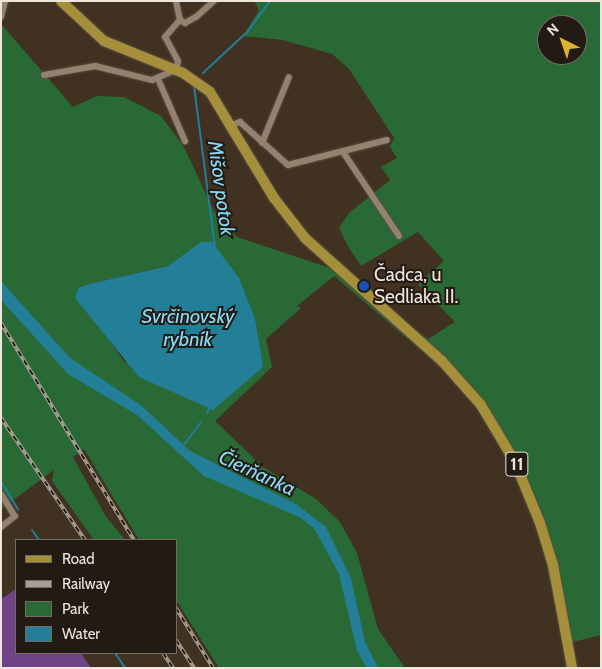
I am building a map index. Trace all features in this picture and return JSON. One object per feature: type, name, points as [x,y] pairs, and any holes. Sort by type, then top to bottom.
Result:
[{"type":"main road","name":"11","points":[[61,1],[104,41],[176,70],[210,92],[232,125],[274,198],[305,238],[442,361],[497,427],[545,537],[572,668]]},
{"type":"street","points":[[1,17],[5,1]]},
{"type":"street","points":[[176,1],[180,20]]},
{"type":"street","points":[[44,75],[95,66],[158,79],[176,70],[178,61],[166,37],[180,20],[196,17],[214,1]]},
{"type":"street","points":[[262,143],[289,77]]},
{"type":"street","points":[[158,79],[185,141]]},
{"type":"street","points":[[232,125],[240,122],[288,165],[387,140]]},
{"type":"street","points":[[343,152],[399,236]]},
{"type":"street","points":[[1,494],[15,516],[1,527]]},
{"type":"green space","points":[[254,1],[601,1],[601,635],[565,644],[537,525],[488,421],[457,381],[334,276],[297,306],[301,308],[266,339],[272,367],[215,421],[263,467],[316,499],[340,522],[357,553],[378,629],[405,668],[219,668],[178,603],[178,539],[138,539],[84,449],[73,457],[105,515],[124,539],[93,539],[52,481],[54,470],[1,509],[1,24],[73,107],[97,96],[124,97],[161,116],[184,147],[214,211],[237,237],[330,268],[428,339],[455,322],[418,284],[444,261],[418,232],[361,266],[349,248],[339,228],[349,213],[390,180],[381,167],[397,158],[390,147],[394,138],[349,69],[332,54],[283,40],[243,36],[259,10]],"holes":[[[168,266],[125,363],[104,332],[89,284]]]},
{"type":"water","name":"Svrčinovský rybník","points":[[201,242],[212,242],[239,278],[255,319],[263,367],[213,410],[139,377],[75,298],[79,288],[89,284],[168,266]]},
{"type":"water","points":[[1,281],[70,358],[142,406],[190,451],[296,504],[326,527],[351,578],[365,642],[378,668],[367,668],[357,651],[339,574],[314,528],[299,517],[204,476],[137,415],[68,374],[1,300]]},
{"type":"building","points":[[15,590],[15,654],[82,654],[91,668],[1,668],[1,599]]},
{"type":"waterway","name":"Mišov potok","points":[[203,73],[248,31],[270,1]]},
{"type":"waterway","name":"Mišov potok","points":[[194,86],[215,247]]},
{"type":"waterway","name":"Mišov potok","points":[[207,413],[210,407]]},
{"type":"waterway","name":"Mišov potok","points":[[183,446],[201,422]]},
{"type":"waterway","points":[[1,482],[18,509]]},
{"type":"waterway","points":[[32,530],[38,539]]},
{"type":"waterway","points":[[116,654],[125,668]]},
{"type":"railway","points":[[1,323],[133,539]]},
{"type":"railway","points":[[1,418],[84,539]]},
{"type":"railway","points":[[178,611],[213,668]]},
{"type":"railway","points":[[178,643],[194,668]]},
{"type":"railway","points":[[164,654],[173,668]]},
{"type":"place","name":"Čadca, u Sedliaka II.","points":[[364,286]]},
{"type":"water label","name":"Čierňanka","points":[[257,473]]}]
